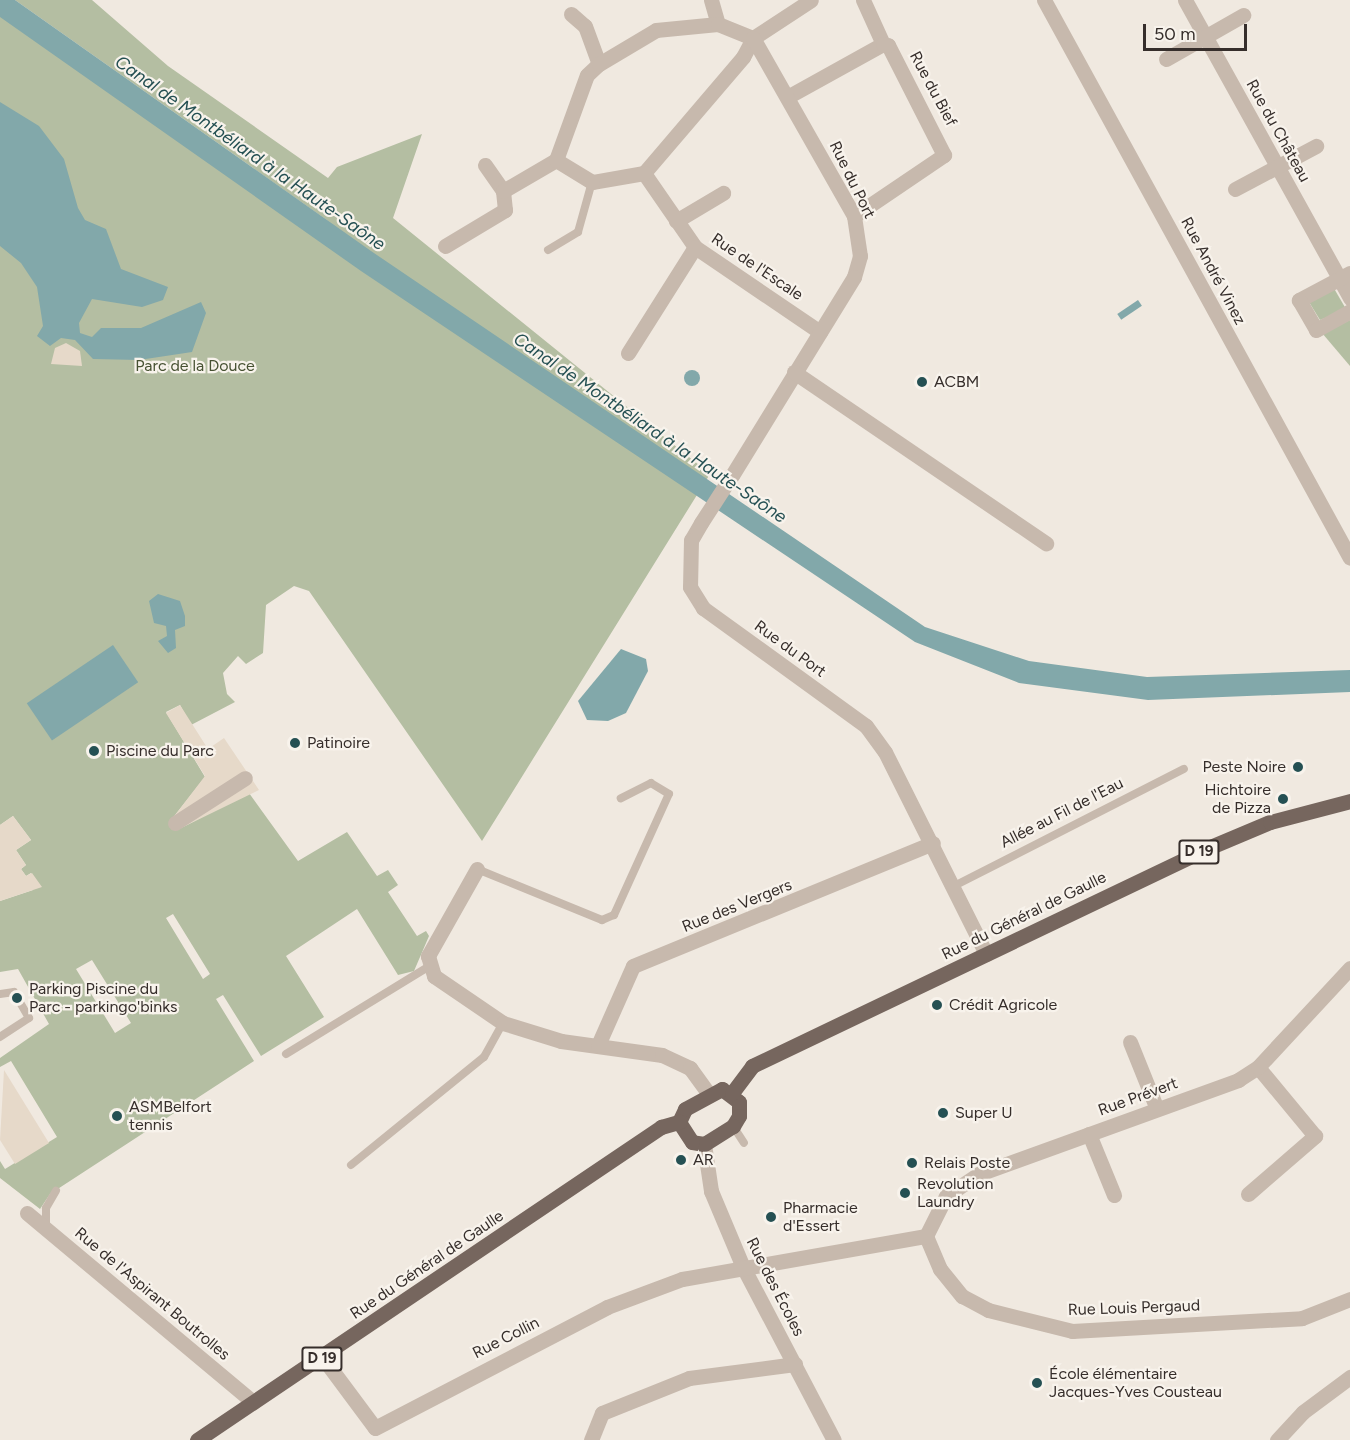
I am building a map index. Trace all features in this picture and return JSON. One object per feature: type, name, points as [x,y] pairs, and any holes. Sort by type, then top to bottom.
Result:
[{"type":"main road","name":"Rue du Général de Gaulle","points":[[732,1093],[752,1066],[1208,848],[1270,822],[1350,801]]},
{"type":"main road","points":[[722,1089],[732,1093],[739,1102],[733,1126],[704,1144],[683,1134],[679,1122],[685,1109],[708,1093],[722,1089]]},
{"type":"main road","name":"Rue du Général de Gaulle","points":[[197,1440],[323,1358],[661,1127],[679,1122]]},
{"type":"street","points":[[711,0],[718,24]]},
{"type":"street","points":[[556,160],[592,182],[644,173],[743,57],[753,38],[811,0]]},
{"type":"street","name":"Rue du Bief","points":[[854,216],[945,155],[883,44],[863,0]]},
{"type":"street","name":"Rue André Vinez","points":[[1044,0],[1350,558]]},
{"type":"street","name":"Rue du Château","points":[[1185,0],[1277,167],[1345,276],[1350,298]]},
{"type":"street","points":[[571,14],[585,26],[599,64]]},
{"type":"street","points":[[1166,60],[1243,15]]},
{"type":"street","points":[[503,191],[556,160],[586,75],[599,64],[656,30],[718,24],[753,38]]},
{"type":"street","name":"Rue du Port","points":[[753,38],[789,96],[854,216],[860,256],[854,277],[691,540],[687,564],[690,587],[703,608],[866,726],[933,843],[986,954]]},
{"type":"street","points":[[789,96],[883,44]]},
{"type":"street","points":[[1235,189],[1316,146]]},
{"type":"street","points":[[445,246],[506,210],[503,191],[485,165]]},
{"type":"street","name":"Rue de l'Escale","points":[[644,173],[694,247],[820,332]]},
{"type":"street","points":[[676,221],[723,193]]},
{"type":"street","points":[[628,353],[694,247]]},
{"type":"street","points":[[1345,276],[1299,300],[1316,330],[1350,311]]},
{"type":"street","points":[[794,372],[1046,543]]},
{"type":"street","points":[[176,823],[245,778]]},
{"type":"street","name":"Rue des Vergers","points":[[598,1045],[633,966],[933,843]]},
{"type":"street","points":[[477,869],[437,936],[428,967],[446,987],[503,1023],[561,1041],[662,1055],[690,1068],[708,1093]]},
{"type":"street","name":"Rue Prévert","points":[[926,1236],[946,1196],[979,1174],[1238,1080],[1258,1067],[1350,968]]},
{"type":"street","points":[[1130,1042],[1157,1109]]},
{"type":"street","points":[[1248,1194],[1314,1136],[1258,1067]]},
{"type":"street","points":[[1089,1134],[1114,1195]]},
{"type":"street","name":"Rue des Écoles","points":[[704,1144],[711,1191],[742,1267],[834,1440]]},
{"type":"street","name":"Rue de l'Aspirant Boutrolles","points":[[27,1213],[253,1402]]},
{"type":"street","points":[[742,1267],[926,1236]]},
{"type":"street","name":"Rue Louis Pergaud","points":[[926,1236],[940,1269],[962,1296],[988,1310],[1072,1331],[1302,1318],[1350,1299]]},
{"type":"street","name":"Rue Collin","points":[[323,1358],[375,1428],[607,1307],[682,1279],[742,1267]]},
{"type":"street","points":[[591,1440],[602,1413],[689,1378],[795,1365]]},
{"type":"street","points":[[1277,1440],[1350,1377]]},
{"type":"lane","points":[[548,250],[578,232],[592,182]]},
{"type":"lane","name":"Allée au Fil de l'Eau","points":[[954,886],[1184,769]]},
{"type":"lane","points":[[477,869],[602,920],[614,915],[669,794],[651,783],[621,798]]},
{"type":"lane","points":[[286,1054],[428,967]]},
{"type":"lane","points":[[0,994],[14,992],[30,1018],[0,1037]]},
{"type":"lane","points":[[351,1165],[484,1057],[503,1023]]},
{"type":"lane","points":[[733,1126],[744,1143]]},
{"type":"lane","points":[[46,1228],[46,1208],[56,1191]]},
{"type":"green space","name":"Parc de la Douce","points":[[15,0],[92,0],[168,66],[328,178],[337,167],[422,134],[393,218],[710,474],[482,841],[309,591],[294,586],[266,605],[263,653],[246,664],[238,656],[223,673],[227,694],[235,702],[191,725],[180,705],[166,712],[205,777],[172,819],[181,828],[249,793],[298,861],[347,832],[377,876],[388,870],[398,885],[388,892],[417,936],[426,931],[429,936],[414,971],[398,975],[357,909],[286,956],[324,1017],[261,1056],[223,995],[216,999],[254,1061],[50,1194],[40,1209],[0,1178],[0,1161],[5,1169],[57,1137],[11,1061],[0,1067],[0,1058],[49,1024],[18,969],[0,972],[0,901],[33,890],[31,873],[26,876],[21,869],[26,865],[16,850],[31,840],[13,816],[0,825],[0,10],[331,223]],"holes":[[[173,914],[210,974],[203,979],[166,918]],[[92,960],[131,1023],[115,1033],[76,969]]]},
{"type":"green space","points":[[1332,285],[1346,309],[1320,320],[1309,302]]},
{"type":"green space","points":[[1350,320],[1350,366],[1322,333]]},
{"type":"shaded area","points":[[66,343],[80,351],[82,366],[51,364],[55,348]]},
{"type":"shaded area","points":[[180,705],[208,749],[224,738],[259,790],[181,828],[172,819],[205,776],[166,713]]},
{"type":"shaded area","points":[[13,816],[31,840],[16,850],[26,865],[21,869],[26,876],[32,873],[42,887],[0,901],[0,825]]},
{"type":"shaded area","points":[[4,1070],[49,1143],[15,1164],[0,1140]]},
{"type":"water","points":[[0,0],[15,0],[371,251],[925,627],[1029,661],[1147,677],[1350,670],[1350,692],[1148,700],[1019,683],[915,642],[361,271],[0,17]]},
{"type":"water","points":[[0,102],[39,126],[64,159],[78,208],[85,220],[106,229],[121,269],[168,287],[163,300],[142,307],[92,299],[79,323],[80,333],[92,337],[101,328],[141,328],[201,302],[206,313],[192,352],[139,360],[93,359],[75,340],[61,338],[50,346],[37,336],[43,326],[37,287],[21,263],[0,246]]},
{"type":"water","points":[[1138,300],[1142,306],[1121,320],[1117,314]]},
{"type":"water","points":[[692,370],[698,372],[700,378],[698,384],[692,386],[686,384],[684,378],[686,372]]},
{"type":"water","points":[[158,594],[180,601],[185,616],[185,626],[175,630],[176,648],[168,653],[158,641],[167,636],[166,626],[154,623],[149,601]]},
{"type":"water","points":[[113,645],[138,682],[52,740],[27,703]]},
{"type":"water","points":[[621,649],[646,659],[648,671],[626,713],[608,721],[587,720],[578,701]]},
{"type":"place","name":"ACBM","points":[[922,382]]},
{"type":"place","name":"Patinoire","points":[[295,743]]},
{"type":"place","name":"Piscine du Parc","points":[[94,751]]},
{"type":"place","name":"Peste Noire","points":[[1298,767]]},
{"type":"place","name":"Hichtoire de Pizza","points":[[1283,799]]},
{"type":"place","name":"Parking Piscine du Parc - parkingo'binks","points":[[17,998]]},
{"type":"place","name":"Crédit Agricole","points":[[937,1005]]},
{"type":"place","name":"Super U","points":[[943,1113]]},
{"type":"place","name":"ASMBelfort tennis","points":[[117,1116]]},
{"type":"place","name":"AR","points":[[681,1160]]},
{"type":"place","name":"Relais Poste","points":[[912,1163]]},
{"type":"place","name":"Revolution Laundry","points":[[905,1193]]},
{"type":"place","name":"Pharmacie d'Essert","points":[[771,1217]]},
{"type":"place","name":"École élémentaire Jacques-Yves Cousteau","points":[[1037,1383]]},
{"type":"water label","name":"Canal de Montbéliard à la Haute-Saône","points":[[250,153]]},
{"type":"water label","name":"Canal de Montbéliard à la Haute-Saône","points":[[650,428]]}]
